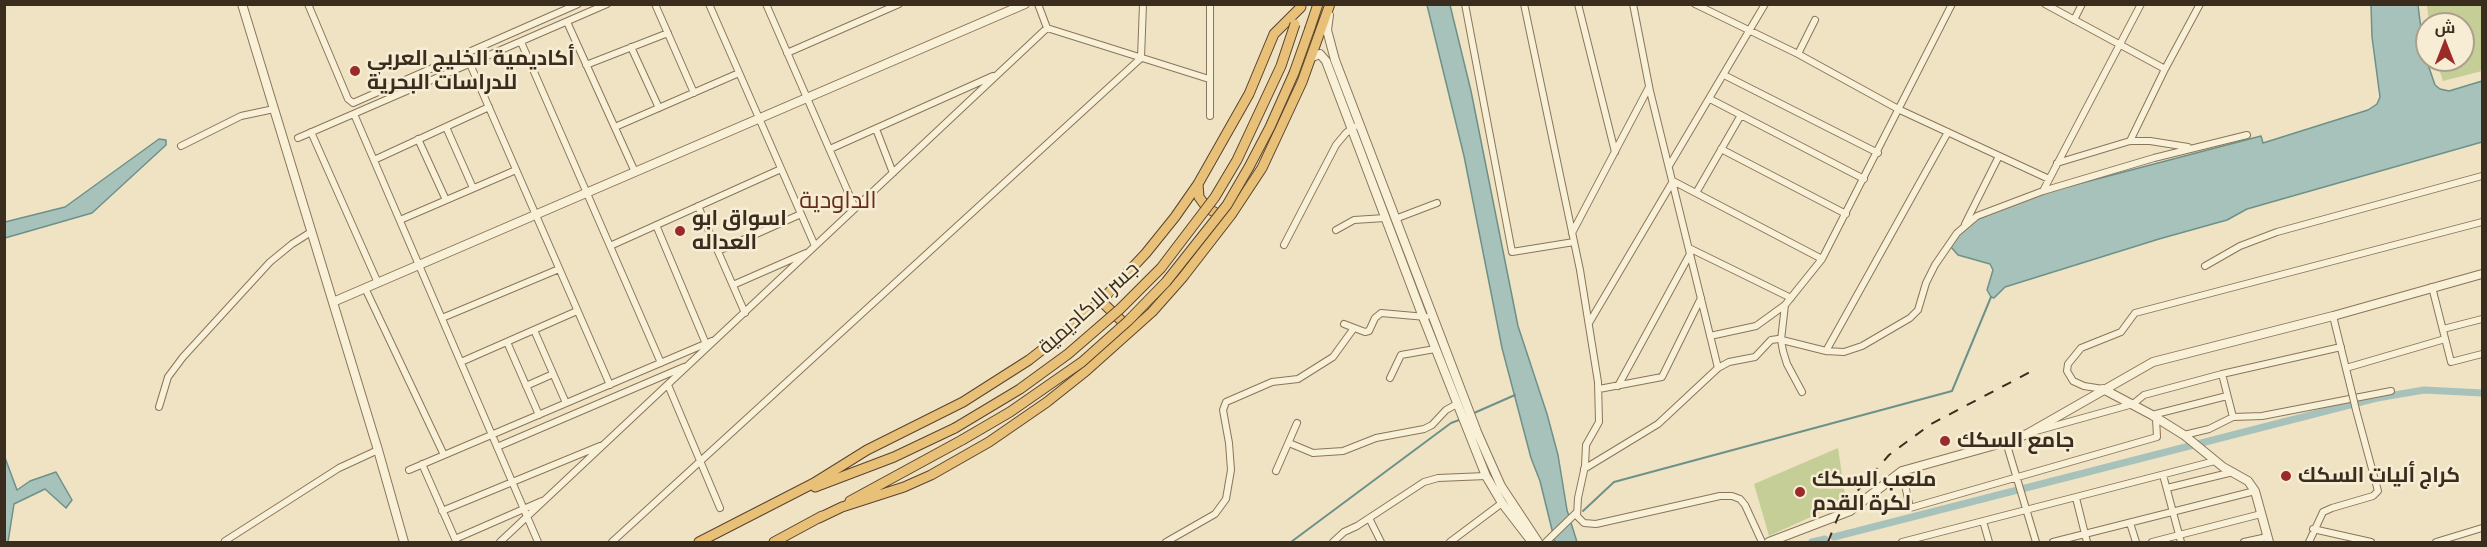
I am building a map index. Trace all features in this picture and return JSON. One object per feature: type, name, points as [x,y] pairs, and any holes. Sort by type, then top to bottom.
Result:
[{"type":"highway","name":"جسر الاكاديمية","points":[[819,518],[1019,407],[1082,362],[1128,321],[1166,282],[1227,205],[1249,167],[1275,116],[1318,4]]},
{"type":"highway","points":[[774,543],[842,507],[904,488],[931,476],[989,442],[1047,402],[1132,331],[1184,277],[1232,215],[1262,168],[1312,57],[1331,4]]},
{"type":"highway","name":"جسر الاكاديمية","points":[[788,496],[894,457],[955,428],[1020,389],[1068,354],[1120,309],[1161,268],[1215,197],[1238,160],[1281,66],[1302,5]]},
{"type":"highway","points":[[699,543],[814,483],[867,450],[963,402],[1029,360],[1101,301],[1146,253],[1198,184],[1249,94],[1274,34],[1302,5]]},
{"type":"highway","points":[[1198,184],[1199,197],[1207,208],[1218,214],[1232,215]]},
{"type":"highway","points":[[1101,301],[1132,331]]},
{"type":"street","points":[[242,4],[378,450],[404,543]]},
{"type":"street","points":[[308,4],[348,101],[353,103],[578,4]]},
{"type":"street","points":[[298,138],[608,4]]},
{"type":"street","points":[[655,4],[694,93]]},
{"type":"street","points":[[709,4],[801,214],[813,249]]},
{"type":"street","points":[[787,53],[899,4]]},
{"type":"street","points":[[333,302],[1025,4]]},
{"type":"street","points":[[1038,4],[1047,28]]},
{"type":"street","points":[[612,543],[1141,58],[1143,4]]},
{"type":"street","points":[[1210,4],[1210,116]]},
{"type":"street","points":[[1331,4],[1328,39],[1386,218],[1486,476],[1502,503],[1532,543]]},
{"type":"street","points":[[1465,4],[1512,252],[1574,242]]},
{"type":"street","points":[[1524,4],[1574,242],[1599,389],[1599,422],[1587,442],[1576,513],[1548,540]]},
{"type":"street","points":[[1578,4],[1615,152]]},
{"type":"street","points":[[1633,4],[1649,86],[1718,368]]},
{"type":"street","points":[[1695,4],[1798,54],[1900,110],[2049,178]]},
{"type":"street","points":[[1669,166],[1765,4]]},
{"type":"street","points":[[1710,336],[1756,326],[1785,305],[1822,259],[1900,110],[1952,4]]},
{"type":"street","points":[[2045,4],[2165,69]]},
{"type":"street","points":[[2074,20],[2082,4]]},
{"type":"street","points":[[2043,190],[2141,4]]},
{"type":"street","points":[[2130,141],[2200,4]]},
{"type":"street","points":[[769,5],[787,53],[855,208]]},
{"type":"street","points":[[1798,54],[1815,20]]},
{"type":"street","points":[[567,22],[635,172]]},
{"type":"street","points":[[1047,28],[1209,79]]},
{"type":"street","points":[[501,543],[1047,28]]},
{"type":"street","points":[[586,65],[668,33]]},
{"type":"street","points":[[521,42],[661,363]]},
{"type":"street","points":[[631,48],[659,108]]},
{"type":"street","points":[[1312,57],[1320,54],[1326,61],[1395,219],[1494,471],[1538,543]]},
{"type":"street","points":[[470,64],[610,385]]},
{"type":"street","points":[[615,127],[739,73]]},
{"type":"street","points":[[830,150],[998,75]]},
{"type":"street","points":[[1724,75],[1878,153]]},
{"type":"street","points":[[1572,233],[1649,86]]},
{"type":"street","points":[[1710,99],[1864,179]]},
{"type":"street","points":[[374,159],[489,107]]},
{"type":"street","points":[[181,146],[241,116],[260,114],[274,109]]},
{"type":"street","points":[[354,114],[538,543]]},
{"type":"street","points":[[1696,194],[1741,115]]},
{"type":"street","points":[[1284,245],[1336,145],[1356,126]]},
{"type":"street","points":[[446,127],[473,188]]},
{"type":"street","points":[[876,129],[893,173]]},
{"type":"street","points":[[311,132],[378,283]]},
{"type":"street","points":[[1826,351],[1948,132]]},
{"type":"street","points":[[1963,227],[1977,216],[2043,190],[2247,135]]},
{"type":"street","points":[[418,139],[446,200]]},
{"type":"street","points":[[2057,163],[2130,141],[2150,141],[2192,148]]},
{"type":"street","points":[[1721,149],[1846,213]]},
{"type":"street","points":[[1584,469],[1658,424],[1718,368],[1729,362],[1750,359],[1759,354],[1770,340],[1781,339],[1826,351],[1844,352],[1857,349],[1913,316],[1920,306],[1932,271],[1963,227],[2000,156]]},
{"type":"street","points":[[610,246],[781,169]]},
{"type":"street","points":[[400,220],[516,170]]},
{"type":"street","points":[[2205,266],[2240,246],[2277,232],[2482,176]]},
{"type":"street","points":[[1589,322],[1672,182]]},
{"type":"street","points":[[1672,182],[1822,259]]},
{"type":"street","points":[[1395,219],[1437,203]]},
{"type":"street","points":[[698,206],[745,313]]},
{"type":"street","points":[[718,251],[801,214]]},
{"type":"street","points":[[1336,230],[1354,220],[1386,218]]},
{"type":"street","points":[[2244,543],[2268,540],[2255,491],[2248,481],[2215,461],[2186,437],[2133,404],[2103,389],[2084,386],[2073,381],[2067,371],[2068,364],[2080,348],[2121,332],[2135,313],[2482,222]]},
{"type":"street","points":[[656,225],[706,344]]},
{"type":"street","points":[[159,407],[168,377],[183,357],[270,262],[311,232]]},
{"type":"street","points":[[733,285],[813,249]]},
{"type":"street","points":[[1690,251],[1791,298]]},
{"type":"street","points":[[1618,386],[1690,251]]},
{"type":"street","points":[[442,318],[559,269]]},
{"type":"street","points":[[2027,434],[2145,365],[2482,274]]},
{"type":"street","points":[[2432,287],[2451,362],[2482,354]]},
{"type":"street","points":[[365,288],[444,455]]},
{"type":"street","points":[[1599,389],[1662,377],[1701,297]]},
{"type":"street","points":[[1785,305],[1781,339],[1786,363],[1802,392]]},
{"type":"street","points":[[461,362],[578,311]]},
{"type":"street","points":[[1344,324],[1367,332],[1376,315],[1381,313],[1432,316]]},
{"type":"street","points":[[2308,543],[2313,529],[2326,510],[2369,498],[2378,491],[2333,316]]},
{"type":"street","points":[[2443,329],[2482,319]]},
{"type":"street","points":[[1166,543],[1215,514],[1226,499],[1231,470],[1223,410],[1226,402],[1272,382],[1298,379],[1332,357],[1354,328]]},
{"type":"street","points":[[534,330],[566,403]]},
{"type":"street","points":[[409,470],[716,339]]},
{"type":"street","points":[[2346,368],[2445,339]]},
{"type":"street","points":[[507,342],[539,414]]},
{"type":"street","points":[[1770,543],[1850,511],[1902,471],[2133,404],[2144,395],[2222,374],[2341,347]]},
{"type":"street","points":[[1390,378],[1401,355],[1436,349]]},
{"type":"street","points":[[497,447],[690,364]]},
{"type":"street","points":[[526,386],[553,374]]},
{"type":"street","points":[[2222,374],[2233,417]]},
{"type":"street","points":[[668,385],[720,508]]},
{"type":"street","points":[[2186,437],[2233,417],[2262,416],[2391,392]]},
{"type":"street","points":[[2154,416],[2227,396]]},
{"type":"street","points":[[1289,443],[1313,453],[1343,451],[1376,438],[1424,429],[1432,425],[1450,407],[1457,404]]},
{"type":"street","points":[[1902,471],[1910,508],[2157,437],[2154,416]]},
{"type":"street","points":[[1276,471],[1297,423]]},
{"type":"street","points":[[2006,442],[2036,543]]},
{"type":"street","points":[[442,511],[605,444]]},
{"type":"street","points":[[225,542],[339,468],[378,450]]},
{"type":"street","points":[[1902,543],[2027,507],[2076,498],[2215,461]]},
{"type":"street","points":[[422,464],[456,541],[546,500]]},
{"type":"street","points":[[2167,488],[2233,472]]},
{"type":"street","points":[[2163,475],[2180,539]]},
{"type":"street","points":[[1333,543],[1344,532],[1430,480],[1486,476]]},
{"type":"street","points":[[2053,543],[2255,491]]},
{"type":"street","points":[[1576,513],[1584,523],[1596,524],[1720,496],[1732,496],[1740,499],[1745,505],[1762,543]]},
{"type":"street","points":[[2076,498],[2087,543]]},
{"type":"street","points":[[1450,543],[1502,503]]},
{"type":"street","points":[[2152,543],[2180,539],[2261,514]]},
{"type":"street","points":[[1369,518],[1381,543]]},
{"type":"street","points":[[1983,521],[1989,543]]},
{"type":"street","points":[[2130,523],[2136,543]]},
{"type":"street","points":[[2436,543],[2482,528]]},
{"type":"street","points":[[2313,529],[2371,543]]},
{"type":"green space","points":[[2427,5],[2482,5],[2482,71],[2443,81],[2440,72],[2475,72],[2475,12],[2428,12]]},
{"type":"green space","name":"ملعب السكك لكرة القدم","points":[[1838,448],[1846,501],[1769,536],[1754,484]]},
{"type":"water","points":[[1427,5],[1450,5],[1471,91],[1518,326],[1547,414],[1558,455],[1567,510],[1577,542],[1555,542],[1540,481],[1531,458],[1502,348],[1464,156]]},
{"type":"water","points":[[2371,5],[2418,5],[2419,12],[2415,12],[2415,72],[2431,72],[2435,85],[2449,91],[2482,81],[2482,142],[2247,209],[2227,220],[2005,287],[1994,298],[1987,290],[1993,270],[1990,264],[1958,255],[1951,247],[1959,233],[1971,222],[2032,196],[2261,136],[2263,143],[2368,110],[2377,104],[2380,97],[2372,37]]},
{"type":"water","points":[[159,139],[166,140],[166,145],[92,213],[5,238],[5,222],[65,207]]},
{"type":"water","points":[[4,455],[17,490],[30,481],[56,472],[72,500],[66,508],[45,489],[14,504],[8,542],[4,542]]},
{"type":"waterway","points":[[1583,511],[1614,482],[1952,391],[1991,297]]},
{"type":"waterway","points":[[1834,537],[2377,398],[2424,390],[2482,393]]},
{"type":"waterway","points":[[1474,413],[1515,395]]},
{"type":"waterway","points":[[1291,542],[1451,423],[1459,420]]},
{"type":"waterway","points":[[1812,542],[1825,539]]},
{"type":"railway","points":[[1828,542],[1846,504],[1889,455],[1931,424],[2034,370]]},
{"type":"place","name":"أكاديمية الخليج العربي للدراسات البحرية","points":[[355,71]]},
{"type":"place","name":"اسواق ابو العداله","points":[[680,231]]},
{"type":"place","name":"جامع السكك","points":[[1945,441]]},
{"type":"place","name":"كراج أليات السكك","points":[[2286,476]]},
{"type":"place","name":"ملعب السكك لكرة القدم","points":[[1800,492]]},
{"type":"district","name":"الداودية","points":[[838,201]]}]
